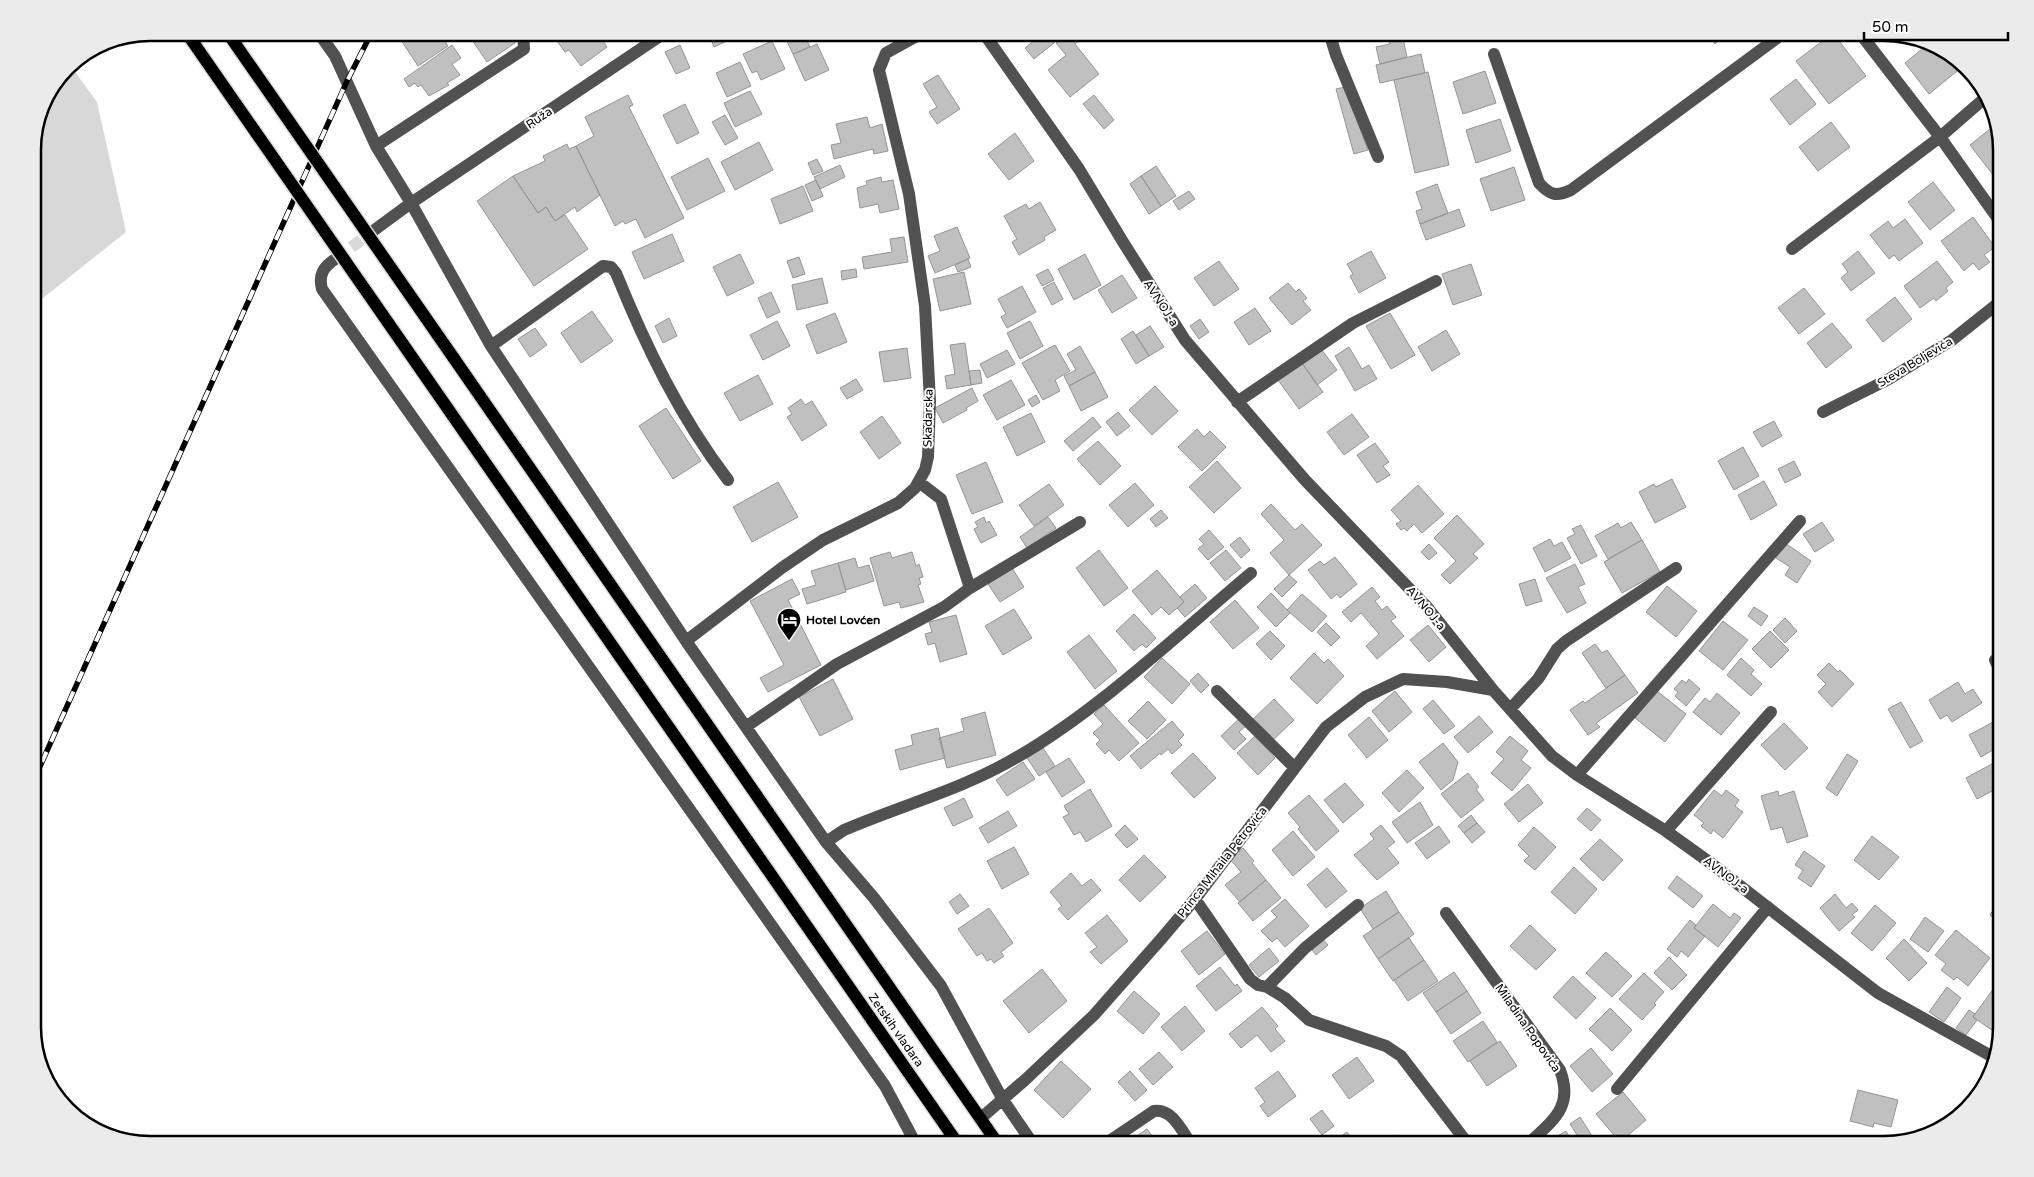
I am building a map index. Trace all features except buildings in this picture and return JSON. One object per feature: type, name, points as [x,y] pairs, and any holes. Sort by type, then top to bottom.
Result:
[{"type":"main road","name":"Zetskih vladara","points":[[192,41],[811,932],[949,1136]]},
{"type":"main road","points":[[233,41],[992,1136]]},
{"type":"street","points":[[325,41],[335,56],[376,146],[411,203],[491,346],[686,641],[826,842],[874,898],[941,986],[1003,1100],[1028,1136]]},
{"type":"street","points":[[376,146],[524,49],[524,41]]},
{"type":"street","name":"Ruža","points":[[373,231],[411,203],[653,41]]},
{"type":"street","name":"Skadarska","points":[[686,641],[783,567],[823,540],[898,503],[919,482],[928,457],[930,402],[924,306],[909,194],[879,74],[880,64],[886,53],[908,41]]},
{"type":"street","name":"AVNOJ-a","points":[[989,41],[1079,169],[1122,242],[1185,340],[1305,480],[1427,607],[1493,690],[1552,756],[1577,775],[1666,831],[1768,907],[1878,993],[1989,1055]]},
{"type":"street","points":[[1332,41],[1336,55],[1378,157]]},
{"type":"street","points":[[1494,54],[1539,183],[1547,192],[1560,195],[1571,190],[1773,41]]},
{"type":"street","points":[[1866,41],[1940,137],[1993,212]]},
{"type":"street","points":[[1792,249],[1940,137],[1981,102]]},
{"type":"street","points":[[337,258],[322,271],[320,279],[322,289],[885,1086],[912,1136]]},
{"type":"street","points":[[491,346],[603,266],[611,267],[616,273],[637,324],[679,409],[703,447],[728,480]]},
{"type":"street","points":[[1237,402],[1353,323],[1436,281]]},
{"type":"street","name":"Steva Boljevića","points":[[1823,412],[1890,379],[1952,340],[1993,307]]},
{"type":"street","points":[[919,482],[942,499],[970,588]]},
{"type":"street","points":[[1577,775],[1800,521]]},
{"type":"street","points":[[746,726],[837,664],[944,607],[970,588],[1080,522]]},
{"type":"street","points":[[1511,708],[1538,679],[1557,649],[1566,641],[1676,568]]},
{"type":"street","points":[[826,842],[844,830],[983,776],[1019,756],[1120,682],[1251,573]]},
{"type":"street","name":"Princa Mihaila Petrovića","points":[[980,1118],[1003,1100],[1094,1015],[1195,899],[1326,727],[1365,697],[1395,682],[1418,679],[1493,690]]},
{"type":"street","points":[[1218,691],[1294,768]]},
{"type":"street","points":[[1666,831],[1771,712]]},
{"type":"street","points":[[1195,899],[1250,979],[1285,998],[1309,1020],[1386,1046],[1401,1056],[1462,1136]]},
{"type":"street","points":[[1267,987],[1305,948],[1358,905]]},
{"type":"street","points":[[1617,1089],[1768,907]]},
{"type":"street","name":"Miladina Popovića","points":[[1446,913],[1560,1070],[1566,1087],[1563,1105],[1552,1121],[1536,1136]]},
{"type":"street","points":[[1117,1136],[1154,1111],[1160,1110],[1168,1113],[1185,1136]]},
{"type":"shaded area","points":[[75,72],[97,102],[126,232],[41,300],[42,136],[53,102],[64,84]]},
{"type":"tunnel","points":[[337,258],[373,231]]},
{"type":"railway","points":[[41,764],[347,81],[367,41]]},
{"type":"place","name":"Hotel Lovćen","points":[[789,641]]}]
